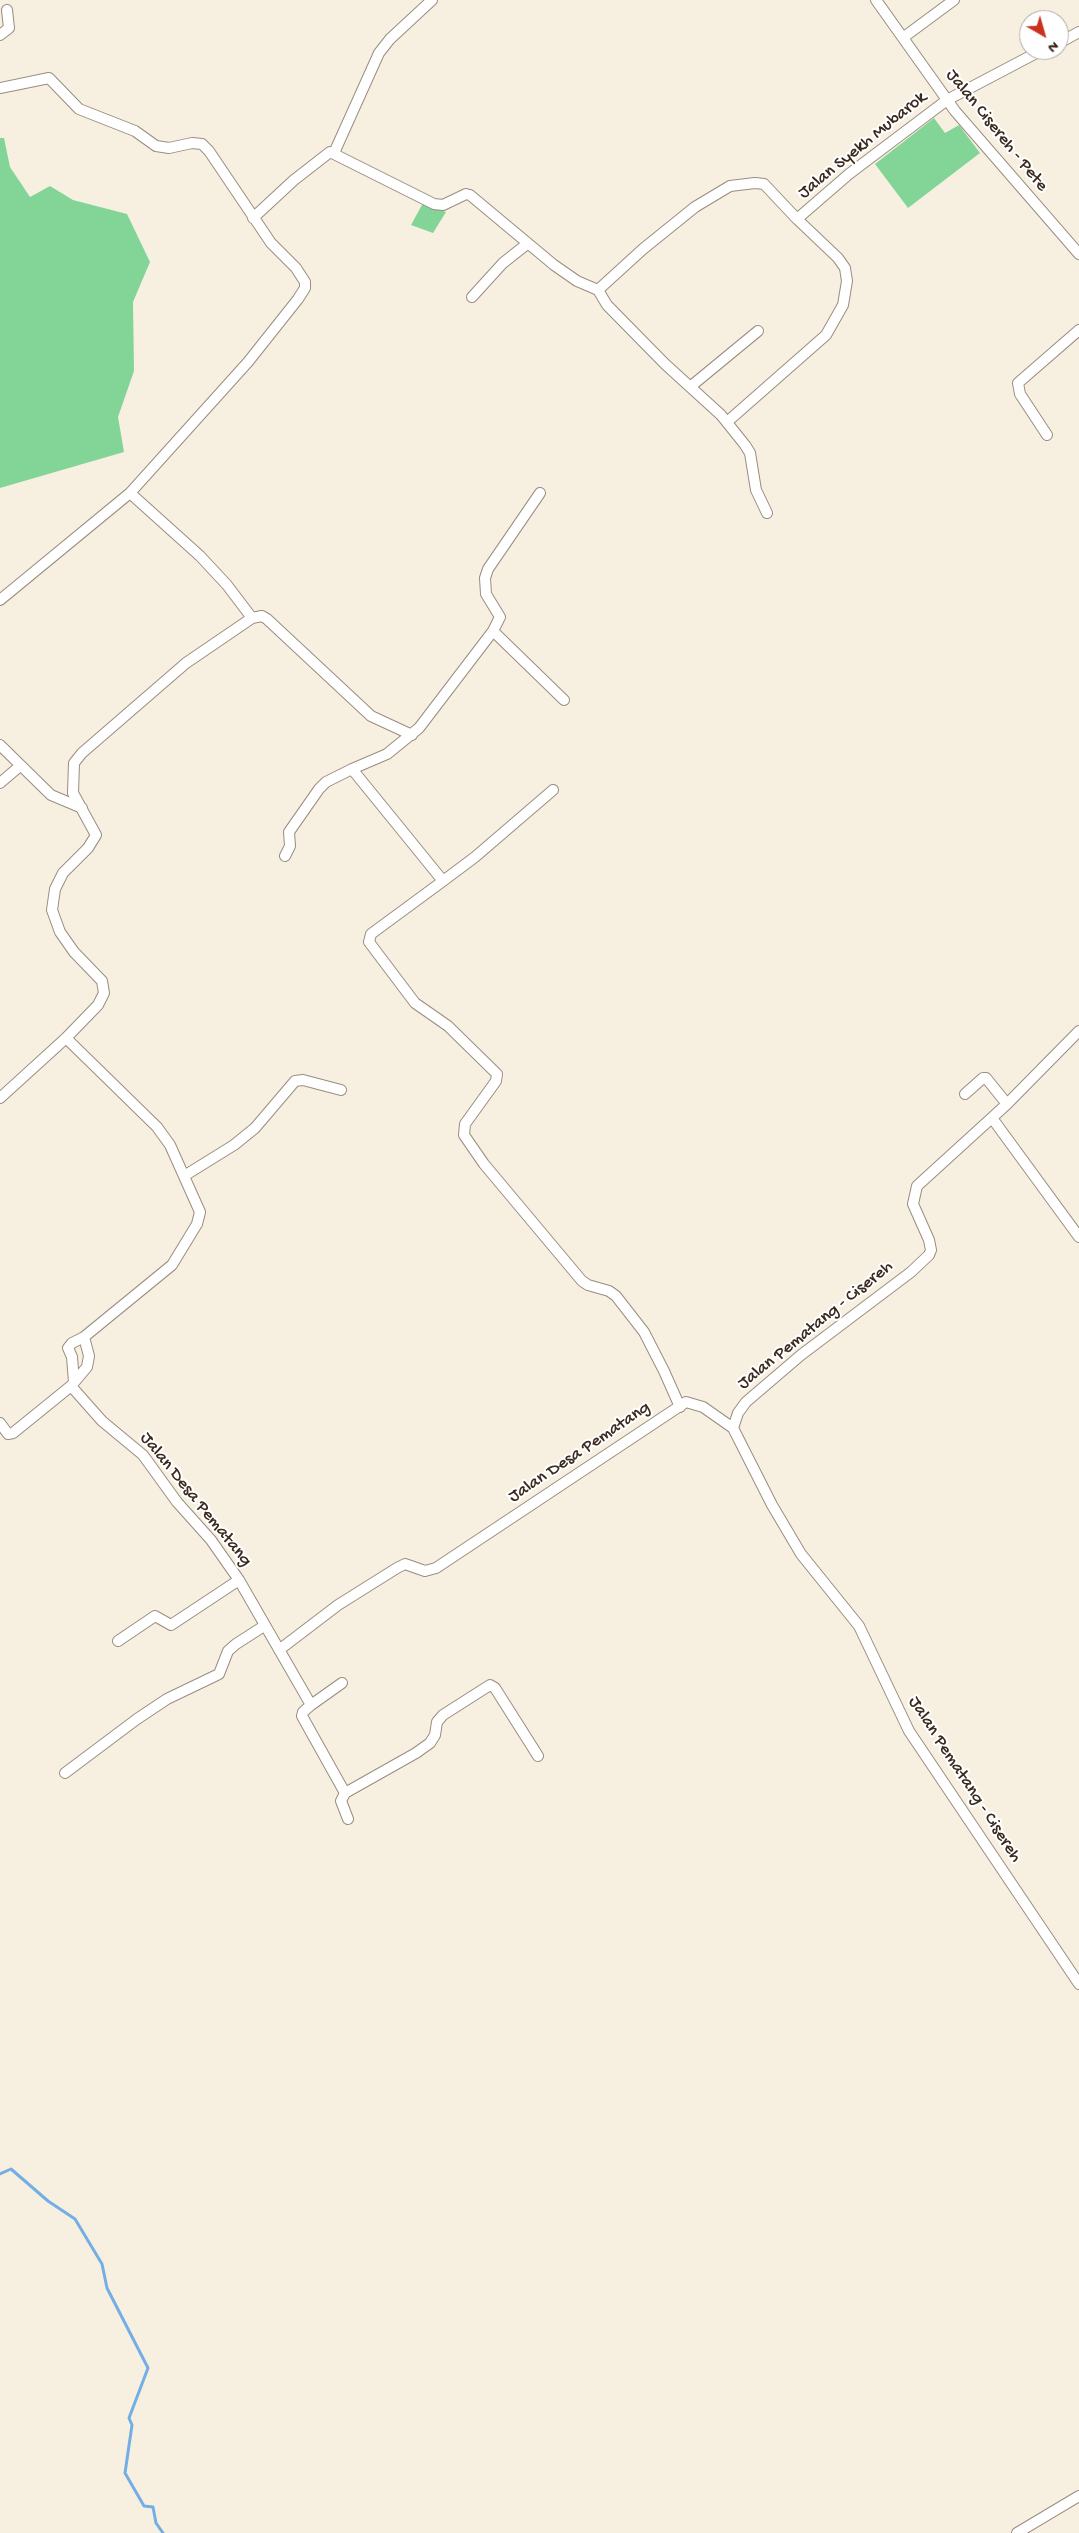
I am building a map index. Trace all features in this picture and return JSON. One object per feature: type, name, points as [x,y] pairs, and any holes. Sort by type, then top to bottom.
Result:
[{"type":"street","points":[[334,153],[379,53],[390,39],[432,0]]},
{"type":"street","points":[[904,37],[954,0]]},
{"type":"street","name":"Jalan Cisereh - Pete","points":[[881,2],[947,100],[1079,254]]},
{"type":"street","points":[[0,36],[8,28],[7,10]]},
{"type":"street","name":"Jalan Syekh Mubarok","points":[[598,290],[643,249],[695,208],[730,186],[755,183],[764,184],[797,219],[849,174],[947,100],[1023,60]]},
{"type":"street","points":[[0,88],[49,78],[79,110],[135,131],[156,146],[169,148],[192,143],[202,144],[209,151],[271,243],[304,278],[305,288],[248,362],[130,493],[0,600]]},
{"type":"street","points":[[253,218],[327,152],[334,153],[434,204],[443,205],[466,194],[470,194],[507,224],[527,244],[577,281],[598,290],[614,312],[664,364],[727,422],[750,453],[756,490],[766,513]]},
{"type":"street","points":[[727,422],[826,335],[843,305],[847,281],[845,268],[838,258],[797,219]]},
{"type":"street","points":[[472,298],[498,268],[527,244]]},
{"type":"street","points":[[1047,435],[1020,394],[1018,383],[1079,330]]},
{"type":"street","points":[[690,386],[758,331]]},
{"type":"street","points":[[130,493],[200,556],[228,585],[252,618]]},
{"type":"street","points":[[285,856],[290,846],[288,836],[291,829],[319,789],[326,782],[387,754],[412,735],[493,632],[500,617],[486,594],[484,578],[488,569],[540,493]]},
{"type":"street","points":[[0,1098],[66,1038],[98,1005],[105,990],[102,982],[74,952],[60,932],[52,910],[55,889],[63,873],[95,839],[95,830],[72,786],[74,764],[78,758],[186,663],[252,618],[262,616],[371,716],[412,735]]},
{"type":"street","points":[[493,632],[564,700]]},
{"type":"street","points":[[0,745],[52,795],[82,808]]},
{"type":"street","points":[[0,783],[20,766]]},
{"type":"street","points":[[352,770],[443,881]]},
{"type":"street","points":[[553,790],[475,857],[371,934],[369,942],[415,1003],[448,1026],[496,1074],[496,1081],[465,1124],[464,1135],[484,1164],[582,1280],[588,1285],[609,1291],[616,1296],[644,1332],[680,1407]]},
{"type":"street","points":[[1079,1032],[992,1118],[1079,1237]]},
{"type":"street","points":[[66,1038],[157,1126],[170,1145],[200,1212],[197,1224],[172,1265],[68,1348],[72,1357],[72,1384]]},
{"type":"street","points":[[965,1094],[983,1078],[986,1078],[1007,1104]]},
{"type":"street","points":[[184,1176],[234,1146],[255,1128],[296,1082],[304,1080],[341,1090]]},
{"type":"street","name":"Jalan Pematang - Cisereh","points":[[992,1118],[916,1186],[913,1204],[929,1240],[931,1250],[929,1255],[911,1272],[801,1355],[746,1402],[738,1413],[733,1428],[772,1505],[801,1554],[859,1626],[909,1732],[1079,1984]]},
{"type":"street","points":[[0,1423],[8,1434],[13,1433],[72,1384],[87,1367],[89,1356],[84,1337]]},
{"type":"street","name":"Jalan Desa Pematang","points":[[72,1384],[102,1421],[143,1455],[177,1502],[211,1540],[239,1580],[279,1650],[338,1605],[397,1568],[405,1564],[425,1571],[436,1568],[686,1402],[695,1403],[733,1428]]},
{"type":"street","points":[[118,1641],[155,1616],[171,1625],[239,1580]]},
{"type":"street","points":[[65,1773],[167,1699],[219,1674],[228,1651],[264,1626]]},
{"type":"street","points":[[279,1650],[311,1705]]},
{"type":"street","points":[[342,1683],[303,1712],[303,1720],[345,1793]]},
{"type":"street","points":[[348,1819],[341,1801],[345,1793],[394,1767],[430,1743],[437,1722],[443,1715],[490,1685],[495,1688],[538,1756]]},
{"type":"street","points":[[1016,2533],[1078,2499]]},
{"type":"green space","points":[[934,118],[945,133],[959,125],[980,153],[908,208],[875,164]]},
{"type":"green space","points":[[0,138],[4,138],[10,167],[30,197],[50,186],[73,200],[127,214],[150,262],[133,302],[134,371],[118,417],[124,452],[0,488]]},
{"type":"green space","points":[[423,203],[446,212],[433,233],[411,225]]},
{"type":"waterway","points":[[0,2174],[11,2169],[48,2201],[75,2219],[102,2264],[107,2288],[148,2368],[129,2418],[132,2425],[125,2473],[144,2506],[153,2507],[156,2523],[163,2533]]}]
